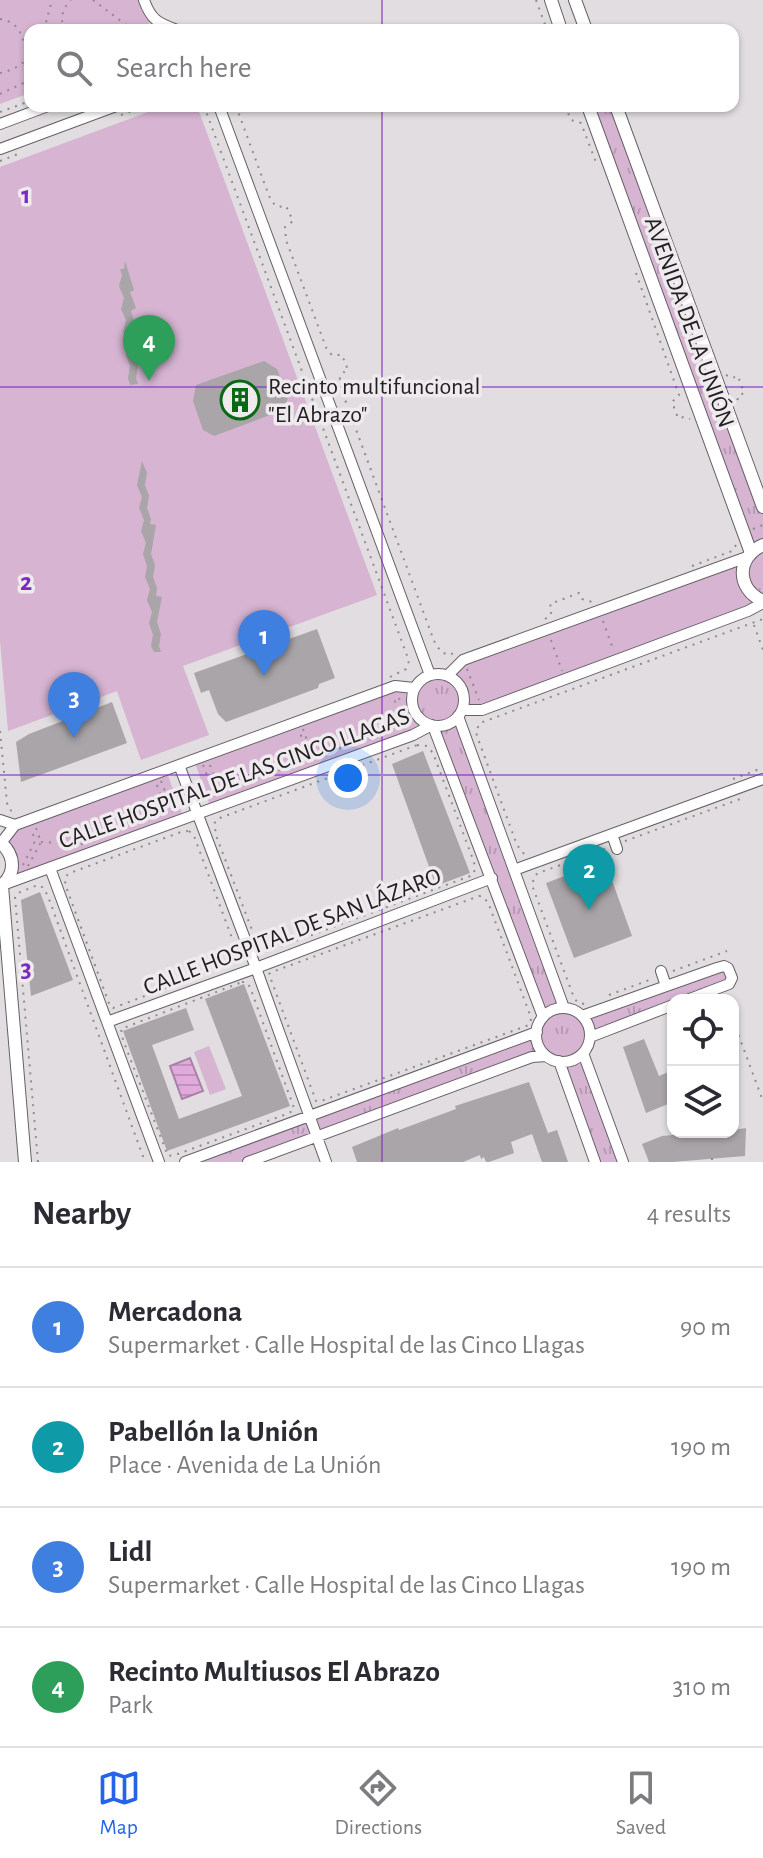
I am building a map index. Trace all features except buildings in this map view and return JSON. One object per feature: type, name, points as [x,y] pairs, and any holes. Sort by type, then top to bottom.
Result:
[{"type":"main road","points":[[551,0],[559,24]]},
{"type":"main road","points":[[575,0],[584,24]]},
{"type":"main road","name":"AVENIDA DE LA UNIÓN","points":[[590,112],[698,424],[749,555],[743,568],[743,579],[747,590],[763,602]]},
{"type":"main road","name":"AVENIDA DE LA UNIÓN","points":[[618,112],[763,507]]},
{"type":"main road","points":[[749,555],[763,545]]},
{"type":"main road","points":[[0,840],[11,855],[12,862],[10,877],[2,886],[25,1162]]},
{"type":"street","points":[[144,0],[153,18],[161,24]]},
{"type":"street","points":[[0,124],[32,112]]},
{"type":"street","points":[[0,149],[100,112]]},
{"type":"street","points":[[221,112],[430,675]]},
{"type":"street","points":[[448,675],[462,655],[749,555]]},
{"type":"street","points":[[564,1008],[460,713],[463,693],[455,679],[441,673],[419,681],[414,688],[411,696],[419,718],[432,725],[447,724],[460,713],[482,710],[748,611],[763,602]]},
{"type":"street","name":"CALLE HOSPITAL DE LAS CINCO LLAGAS","points":[[15,825],[32,824],[157,777],[179,765],[204,759],[394,690],[414,688]]},
{"type":"street","points":[[432,725],[438,751],[492,878],[543,1017]]},
{"type":"street","name":"CALLE HOSPITAL DE LAS CINCO LLAGAS","points":[[2,886],[413,735],[432,725]]},
{"type":"street","points":[[179,765],[326,1162]]},
{"type":"street","points":[[514,870],[615,843],[763,779]]},
{"type":"street","points":[[0,820],[15,825],[0,840]]},
{"type":"street","points":[[50,868],[159,1162]]},
{"type":"street","name":"CALLE HOSPITAL DE SAN LÁZARO","points":[[107,1022],[492,878]]},
{"type":"street","points":[[582,1016],[663,977],[724,966],[728,968],[732,978],[729,984],[703,994]]},
{"type":"street","points":[[590,1037],[667,1007]]},
{"type":"street","points":[[248,1162],[532,1057],[546,1056],[559,1061],[574,1059],[583,1053],[590,1037],[587,1022],[577,1012],[564,1008],[543,1017],[537,1041],[546,1056]]},
{"type":"street","points":[[185,1162],[537,1032]]},
{"type":"street","points":[[583,1053],[623,1162]]},
{"type":"street","points":[[559,1061],[595,1162]]},
{"type":"path","points":[[46,24],[52,0]]},
{"type":"path","points":[[63,24],[62,14],[71,0]]},
{"type":"path","points":[[93,0],[125,24]]},
{"type":"path","points":[[536,0],[545,24]]},
{"type":"path","points":[[0,19],[19,29],[24,42]]},
{"type":"path","points":[[0,73],[24,62]]},
{"type":"path","points":[[0,94],[24,83]]},
{"type":"path","points":[[0,112],[24,103]]},
{"type":"path","points":[[206,112],[409,661],[406,669],[386,678]]},
{"type":"path","points":[[238,112],[269,196],[278,207],[286,206],[293,221],[285,227],[286,240],[327,350],[332,355],[342,355],[348,370],[341,374],[340,386],[434,641],[441,652],[462,655],[482,710]]},
{"type":"path","points":[[568,112],[571,120],[581,123],[599,169]]},
{"type":"path","points":[[633,264],[679,395],[672,402],[678,418],[684,417],[698,424]]},
{"type":"path","points":[[683,569],[732,551],[736,545]]},
{"type":"path","points":[[565,679],[545,625],[552,610],[550,604],[579,593],[582,599],[597,606],[617,660]]},
{"type":"path","points":[[530,855],[525,855],[517,845],[477,736],[480,723],[763,619]]},
{"type":"path","points":[[753,623],[763,650]]},
{"type":"path","points":[[394,690],[413,735]]},
{"type":"path","points":[[220,793],[233,786],[248,784],[266,773],[295,767],[356,741],[369,740],[385,729],[404,727],[394,690]]},
{"type":"path","points":[[299,724],[311,758]]},
{"type":"path","points":[[0,731],[7,803],[10,810],[23,812],[41,842],[15,897],[38,1162]]},
{"type":"path","points":[[417,745],[438,751],[474,862],[473,875],[266,952],[260,951],[217,838],[214,824],[217,819],[417,745]]},
{"type":"path","points":[[204,759],[220,793],[221,803]]},
{"type":"path","points":[[204,759],[221,803]]},
{"type":"path","points":[[41,842],[86,844],[118,829],[133,827],[147,817],[168,816],[157,777]]},
{"type":"path","points":[[157,777],[176,822]]},
{"type":"path","points":[[589,1002],[582,1005],[573,995],[532,885],[535,875],[748,796]]},
{"type":"path","points":[[32,824],[35,841],[20,871],[25,879],[44,888],[145,1162]]},
{"type":"path","points":[[189,831],[198,845],[238,961],[113,1008],[66,887],[65,880],[70,873],[189,831]]},
{"type":"path","points":[[473,897],[484,897],[489,905],[529,1012],[529,1025],[316,1101],[269,974],[473,897]]},
{"type":"path","points":[[605,997],[727,951]]},
{"type":"path","points":[[246,982],[292,1099],[294,1108],[290,1112],[168,1156],[121,1029],[246,982]]},
{"type":"path","points":[[739,1036],[763,1101]]},
{"type":"green space","points":[[0,0],[141,0],[150,24],[24,24],[24,95],[0,104]]},
{"type":"green space","points":[[148,112],[199,112],[377,595],[183,666],[209,735],[141,760],[117,691],[8,731],[0,641],[0,167]]},
{"type":"green space","points":[[590,112],[618,112],[763,507],[763,601],[747,590],[747,557]]},
{"type":"green space","points":[[747,557],[743,579],[763,601],[482,710],[462,710],[461,690],[448,675],[463,660]]},
{"type":"green space","points":[[433,673],[442,674],[455,681],[462,693],[458,716],[564,1008],[583,1016],[724,966],[732,978],[700,994],[667,994],[667,1008],[590,1038],[583,1053],[623,1162],[595,1162],[559,1062],[546,1056],[248,1162],[185,1162],[537,1032],[543,1017],[442,749],[414,708],[414,689]]},
{"type":"green space","points":[[395,686],[414,688],[414,711],[432,725],[211,809],[194,760]]},
{"type":"green space","points":[[166,770],[184,819],[10,877],[8,832]]},
{"type":"green space","points":[[209,1046],[226,1089],[210,1095],[194,1052]]},
{"type":"shaded area","points":[[190,1058],[203,1091],[182,1099],[170,1066]]},
{"type":"place","name":"Recinto Multiusos El Abrazo","points":[[149,381]]},
{"type":"place","name":"Recinto multifuncional \"El Abrazo\"","points":[[240,400]]},
{"type":"place","name":"Mercadona","points":[[264,676]]},
{"type":"place","name":"Lidl","points":[[74,738]]},
{"type":"place","name":"Pabellón la Unión","points":[[589,910]]}]
